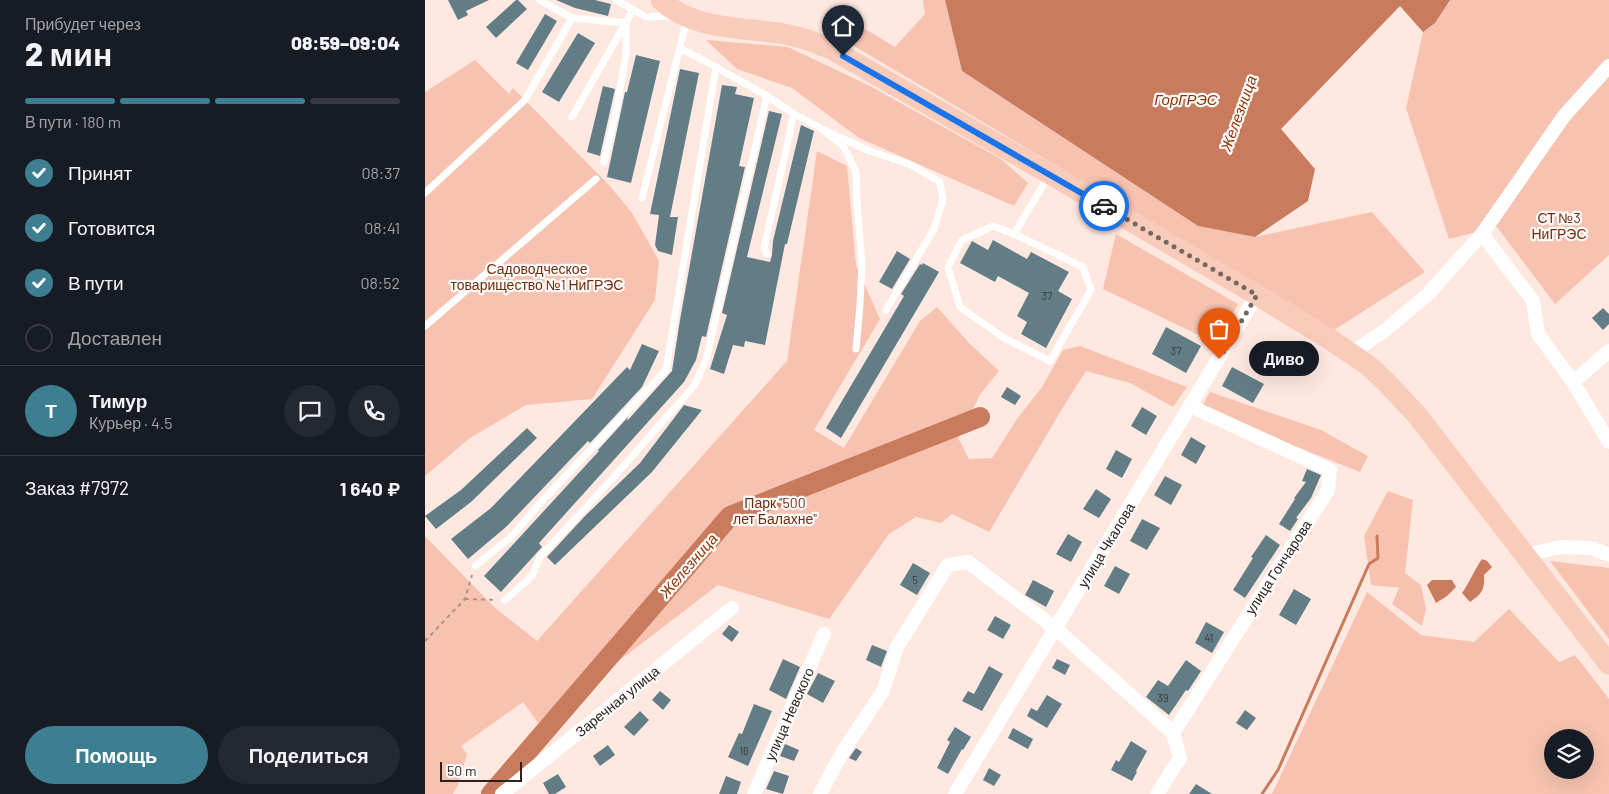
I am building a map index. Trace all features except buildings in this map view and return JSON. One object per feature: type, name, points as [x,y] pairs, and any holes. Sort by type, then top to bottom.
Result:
[{"type":"main road","points":[[661,0],[688,16],[715,24],[794,36],[831,49],[1257,295],[1351,354],[1386,382],[1417,415],[1609,664]]},
{"type":"street","points":[[1351,354],[1383,332],[1427,295],[1482,234],[1564,116],[1609,66]]},
{"type":"street","points":[[1482,234],[1533,301],[1538,334],[1573,382],[1609,442]]},
{"type":"street","name":"улица Чкалова","points":[[955,794],[1257,295]]},
{"type":"street","points":[[1573,382],[1609,351]]},
{"type":"street","name":"улица Гончарова","points":[[1173,733],[1328,490],[1330,470],[1190,406]]},
{"type":"street","points":[[1526,555],[1560,547],[1591,548],[1609,555]]},
{"type":"street","points":[[820,794],[842,753],[883,691],[897,647],[948,565],[968,562],[1055,628],[1173,733],[1180,758],[1157,794]]},
{"type":"street","name":"Заречная улица","points":[[502,794],[732,608]]},
{"type":"street","name":"улица Невского","points":[[754,794],[824,634]]},
{"type":"lane","points":[[539,0],[572,18],[626,23]]},
{"type":"lane","points":[[616,0],[646,17],[688,16],[642,198]]},
{"type":"lane","points":[[572,117],[633,10]]},
{"type":"lane","points":[[425,193],[525,100],[572,18]]},
{"type":"lane","points":[[604,162],[617,107],[626,54],[626,23]]},
{"type":"lane","points":[[680,48],[822,129],[867,150],[909,164],[941,182],[943,200],[934,229],[886,310]]},
{"type":"lane","points":[[475,566],[511,537],[541,502],[666,370],[716,67]]},
{"type":"lane","points":[[505,600],[532,576],[540,556],[612,479],[694,386],[706,360],[767,96]]},
{"type":"lane","points":[[767,254],[763,248],[794,114]]},
{"type":"lane","points":[[822,129],[844,147],[856,172],[862,263],[856,349]]},
{"type":"lane","points":[[1014,234],[1049,174]]},
{"type":"lane","points":[[425,326],[596,178]]},
{"type":"lane","points":[[993,226],[1014,234],[1083,266],[1091,290],[1050,361],[1004,338],[960,307],[948,267],[963,240],[993,226]]},
{"type":"path","points":[[425,641],[465,599],[475,566]]},
{"type":"path","points":[[465,599],[505,600]]},
{"type":"green space","points":[[923,0],[945,0],[962,71],[1198,226],[1255,237],[1372,212],[1425,272],[1334,330],[827,30],[839,13],[895,47],[925,14]]},
{"type":"green space","name":"СТ №3 НиГРЭС","points":[[1450,0],[1609,0],[1609,255],[1555,304],[1497,227],[1449,239],[1406,108],[1423,32],[1435,23]]},
{"type":"green space","points":[[706,40],[788,47],[870,86],[1001,159],[1028,183],[1014,206],[859,138],[792,88],[737,69]]},
{"type":"green space","name":"Садоводческое товарищество №1 НиГРЭС","points":[[475,60],[509,94],[513,88],[609,185],[632,213],[659,261],[655,300],[592,399],[526,405],[470,438],[425,476],[425,92]]},
{"type":"green space","name":"Парк \"500 лет Балахне\"","points":[[817,151],[847,166],[856,265],[880,319],[814,430],[844,448],[920,321],[937,307],[970,344],[999,371],[981,393],[958,438],[969,459],[992,458],[1017,419],[1042,387],[1063,350],[1080,346],[1187,387],[1173,407],[1130,383],[1086,371],[989,532],[952,514],[941,523],[916,517],[889,534],[829,619],[718,585],[538,723],[523,702],[461,746],[467,754],[458,785],[453,794],[425,794],[425,536],[494,607],[537,641],[787,361]]},
{"type":"green space","points":[[1116,234],[1238,304],[1217,344],[1103,289]]},
{"type":"green space","points":[[1210,392],[1321,430],[1368,456],[1360,472],[1244,426],[1202,406]]},
{"type":"green space","points":[[1388,491],[1413,500],[1405,573],[1421,585],[1426,609],[1422,626],[1392,604],[1399,588],[1371,585],[1364,536]]},
{"type":"green space","points":[[1550,561],[1609,568],[1609,639]]},
{"type":"green space","points":[[1367,592],[1421,635],[1474,642],[1509,609],[1559,662],[1575,655],[1609,699],[1609,794],[1272,794]]},
{"type":"water","name":"ГорГРЭС","points":[[945,0],[1450,0],[1435,23],[1423,32],[1400,6],[1281,129],[1315,169],[1308,201],[1255,237],[1198,226],[962,71]]},
{"type":"water","points":[[1482,559],[1487,561],[1492,567],[1484,575],[1482,591],[1470,602],[1462,593]]},
{"type":"water","points":[[1432,580],[1452,580],[1456,587],[1436,603],[1427,585]]},
{"type":"waterway","name":"Железница","points":[[491,794],[730,516],[980,417]]},
{"type":"waterway","points":[[1262,794],[1278,770],[1369,564],[1378,558],[1377,536]]},
{"type":"way so far","points":[[1104,206],[1257,295],[1219,359]]},
{"type":"place","name":"Диво","points":[[1219,359]]},
{"type":"route","points":[[843,56],[1104,206]]}]
